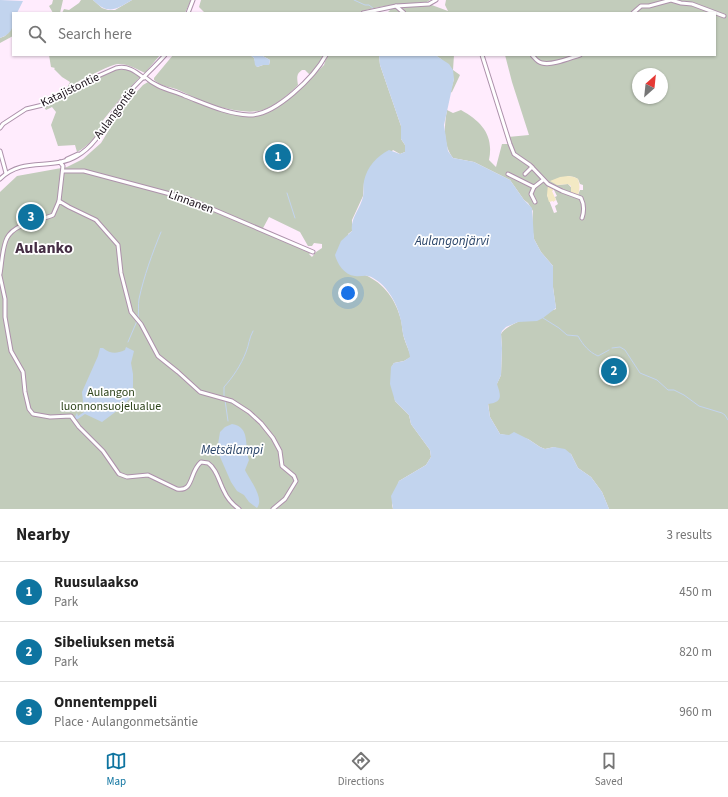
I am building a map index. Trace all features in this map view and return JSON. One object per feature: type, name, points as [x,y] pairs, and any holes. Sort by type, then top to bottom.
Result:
[{"type":"street","points":[[188,12],[194,0]]},
{"type":"street","points":[[368,12],[396,6],[429,4],[436,0]]},
{"type":"street","points":[[634,12],[641,6],[649,6],[672,0],[692,4],[713,12]]},
{"type":"street","points":[[396,6],[403,12]]},
{"type":"street","points":[[716,13],[724,16]]},
{"type":"street","name":"Aulangontie","points":[[0,179],[6,173],[28,164],[62,162],[70,157],[82,153],[97,138],[118,106],[164,56]]},
{"type":"street","name":"Katajistontie","points":[[0,128],[3,124],[26,109],[48,104],[69,89],[121,67],[129,68],[161,88],[204,104],[231,112],[250,115],[266,111],[289,97],[299,89],[322,64],[326,56]]},
{"type":"street","points":[[482,56],[514,154],[532,167],[548,184],[581,198],[583,201],[582,218]]},
{"type":"street","points":[[533,56],[537,60],[546,63],[562,61],[577,56]]},
{"type":"street","points":[[0,151],[6,173]]},
{"type":"street","points":[[62,162],[63,166],[59,201],[53,215],[18,227],[12,231],[5,245],[0,275],[5,299],[5,317],[11,351],[23,372],[25,392],[29,409],[33,414],[50,417],[66,415],[71,416],[79,427],[103,452],[117,472],[127,477],[148,475],[182,490],[189,485],[196,466],[201,462],[208,462],[214,469],[229,499],[239,509]]},
{"type":"street","points":[[525,174],[532,167]]},
{"type":"street","name":"Linnanen","points":[[62,170],[88,172],[189,199],[313,252]]},
{"type":"street","points":[[508,174],[534,187]]},
{"type":"street","points":[[535,202],[531,194],[534,187],[544,180]]},
{"type":"street","points":[[59,201],[96,220],[118,245],[121,273],[131,312],[141,324],[158,356],[200,392],[238,404],[260,423],[273,438],[280,451],[282,466],[294,476],[296,481],[285,499],[273,509]]},
{"type":"green space","points":[[53,0],[63,0],[60,12],[52,12],[49,6],[52,4]]},
{"type":"green space","points":[[81,0],[93,0],[102,8],[115,10],[132,0],[191,0],[185,12],[62,12],[64,9],[69,10]]},
{"type":"green space","points":[[201,0],[430,0],[427,2],[400,4],[360,12],[204,12],[199,7]]},
{"type":"green space","points":[[446,0],[670,0],[682,3],[672,0],[728,0],[728,509],[609,509],[602,492],[591,477],[578,468],[571,454],[554,447],[545,449],[528,439],[500,434],[490,417],[488,403],[501,375],[501,334],[504,330],[517,322],[556,309],[553,287],[553,266],[541,252],[534,239],[532,226],[533,211],[510,180],[474,162],[453,158],[447,147],[445,135],[447,110],[453,113],[461,110],[475,119],[485,130],[490,143],[489,160],[496,167],[502,144],[510,144],[508,137],[529,135],[505,56],[716,56],[716,12],[388,12],[393,7],[429,4],[448,11],[445,5]],"holes":[[[568,176],[578,179],[580,184],[583,185],[583,190],[580,190],[578,195],[568,184],[557,185]],[[555,188],[554,190],[557,196],[555,197],[558,204],[555,206],[557,212],[554,213],[547,195]]]},
{"type":"green space","points":[[12,27],[12,37],[0,43],[0,38],[5,36]]},
{"type":"green space","points":[[49,56],[159,56],[145,73],[136,68],[118,64],[101,70],[67,88],[70,82],[62,77],[54,69],[55,68],[51,67]]},
{"type":"green space","points":[[172,56],[251,56],[254,58],[257,67],[269,65],[270,60],[263,56],[323,56],[310,75],[305,70],[302,70],[299,73],[297,76],[298,85],[275,105],[264,110],[251,112],[211,105],[179,90],[165,86],[154,80],[154,78]]},
{"type":"green space","name":"Aulangon luonnonsuojelualue","points":[[327,56],[379,56],[380,65],[401,126],[401,139],[405,145],[405,152],[400,154],[393,150],[364,182],[363,196],[352,220],[352,231],[348,234],[365,275],[372,278],[383,287],[392,299],[399,313],[404,336],[411,357],[404,361],[394,363],[391,368],[395,401],[409,415],[411,424],[430,450],[431,457],[426,465],[399,481],[392,505],[393,509],[0,509],[0,192],[17,176],[67,167],[83,159],[101,143],[123,107],[143,85],[148,82],[203,105],[251,116],[279,105],[290,98],[324,65]],"holes":[[[269,217],[300,232],[308,246],[312,246],[314,243],[322,244],[322,248],[312,257],[309,254],[313,252],[262,230]]]},
{"type":"green space","points":[[436,56],[454,56],[453,70],[460,75],[452,92],[450,93],[454,79],[441,59]]},
{"type":"green space","points":[[115,69],[131,70],[140,77],[100,124],[101,126],[97,134],[85,147],[77,152],[75,145],[58,146],[51,125],[56,112],[52,107],[46,110],[44,107],[70,91]]},
{"type":"sand","points":[[568,176],[578,179],[580,187],[578,195],[571,193],[571,186],[568,184],[557,185],[550,181]]},
{"type":"sand","points":[[548,184],[555,188],[552,191],[556,200],[553,202],[549,202],[547,195]]},
{"type":"water","points":[[0,0],[23,1],[18,12],[12,12],[12,28],[8,34],[0,38]]},
{"type":"water","points":[[93,0],[132,0],[116,8],[107,9],[98,5]]},
{"type":"water","points":[[251,56],[263,56],[270,60],[269,65],[257,67],[255,65],[254,58]]},
{"type":"water","name":"Aulangonjärvi","points":[[379,56],[437,56],[449,64],[453,70],[454,79],[444,125],[448,151],[453,158],[474,162],[510,180],[524,200],[532,208],[534,239],[541,252],[553,266],[553,287],[556,308],[537,321],[518,322],[506,327],[502,331],[501,375],[497,384],[500,398],[496,402],[488,404],[490,417],[500,434],[509,435],[514,432],[545,449],[554,447],[565,449],[571,454],[578,468],[591,477],[602,492],[609,509],[393,509],[391,496],[399,481],[426,465],[431,457],[430,450],[411,424],[409,415],[395,401],[390,384],[391,367],[394,363],[404,361],[410,357],[403,334],[401,321],[392,296],[378,281],[371,277],[355,276],[344,271],[337,262],[335,255],[341,241],[352,231],[352,222],[363,197],[364,181],[367,171],[380,155],[389,150],[400,154],[405,152],[405,145],[401,139],[401,126],[380,65]]},
{"type":"water","points":[[126,347],[134,351],[131,363],[133,387],[130,398],[122,407],[102,422],[85,414],[76,419],[75,417],[77,413],[78,416],[84,412],[82,392],[100,348],[116,353],[125,350]]},
{"type":"water","name":"Metsälampi","points":[[232,424],[242,429],[246,438],[249,460],[245,470],[258,494],[259,504],[257,508],[249,502],[244,495],[237,491],[231,482],[217,450],[220,432],[225,427]]},
{"type":"waterway","points":[[354,0],[365,5],[369,5],[374,9]]},
{"type":"waterway","points":[[287,193],[295,218]]},
{"type":"waterway","points":[[138,318],[139,299],[143,282],[161,232]]},
{"type":"waterway","points":[[543,318],[567,335],[578,336],[586,348],[598,356],[609,350]]},
{"type":"waterway","points":[[128,342],[137,321]]},
{"type":"waterway","points":[[224,397],[224,387],[242,362],[253,331]]},
{"type":"waterway","points":[[612,348],[620,347],[625,350],[640,373],[657,380],[668,390],[674,390],[684,395],[699,406],[722,413],[728,420]]},
{"type":"waterway","points":[[225,400],[228,421]]},
{"type":"place","name":"Ruusulaakso","points":[[278,157]]},
{"type":"place","name":"Onnentemppeli","points":[[31,217]]},
{"type":"place","name":"Sibeliuksen metsä","points":[[614,371]]},
{"type":"district","name":"Aulanko","points":[[44,248]]}]
